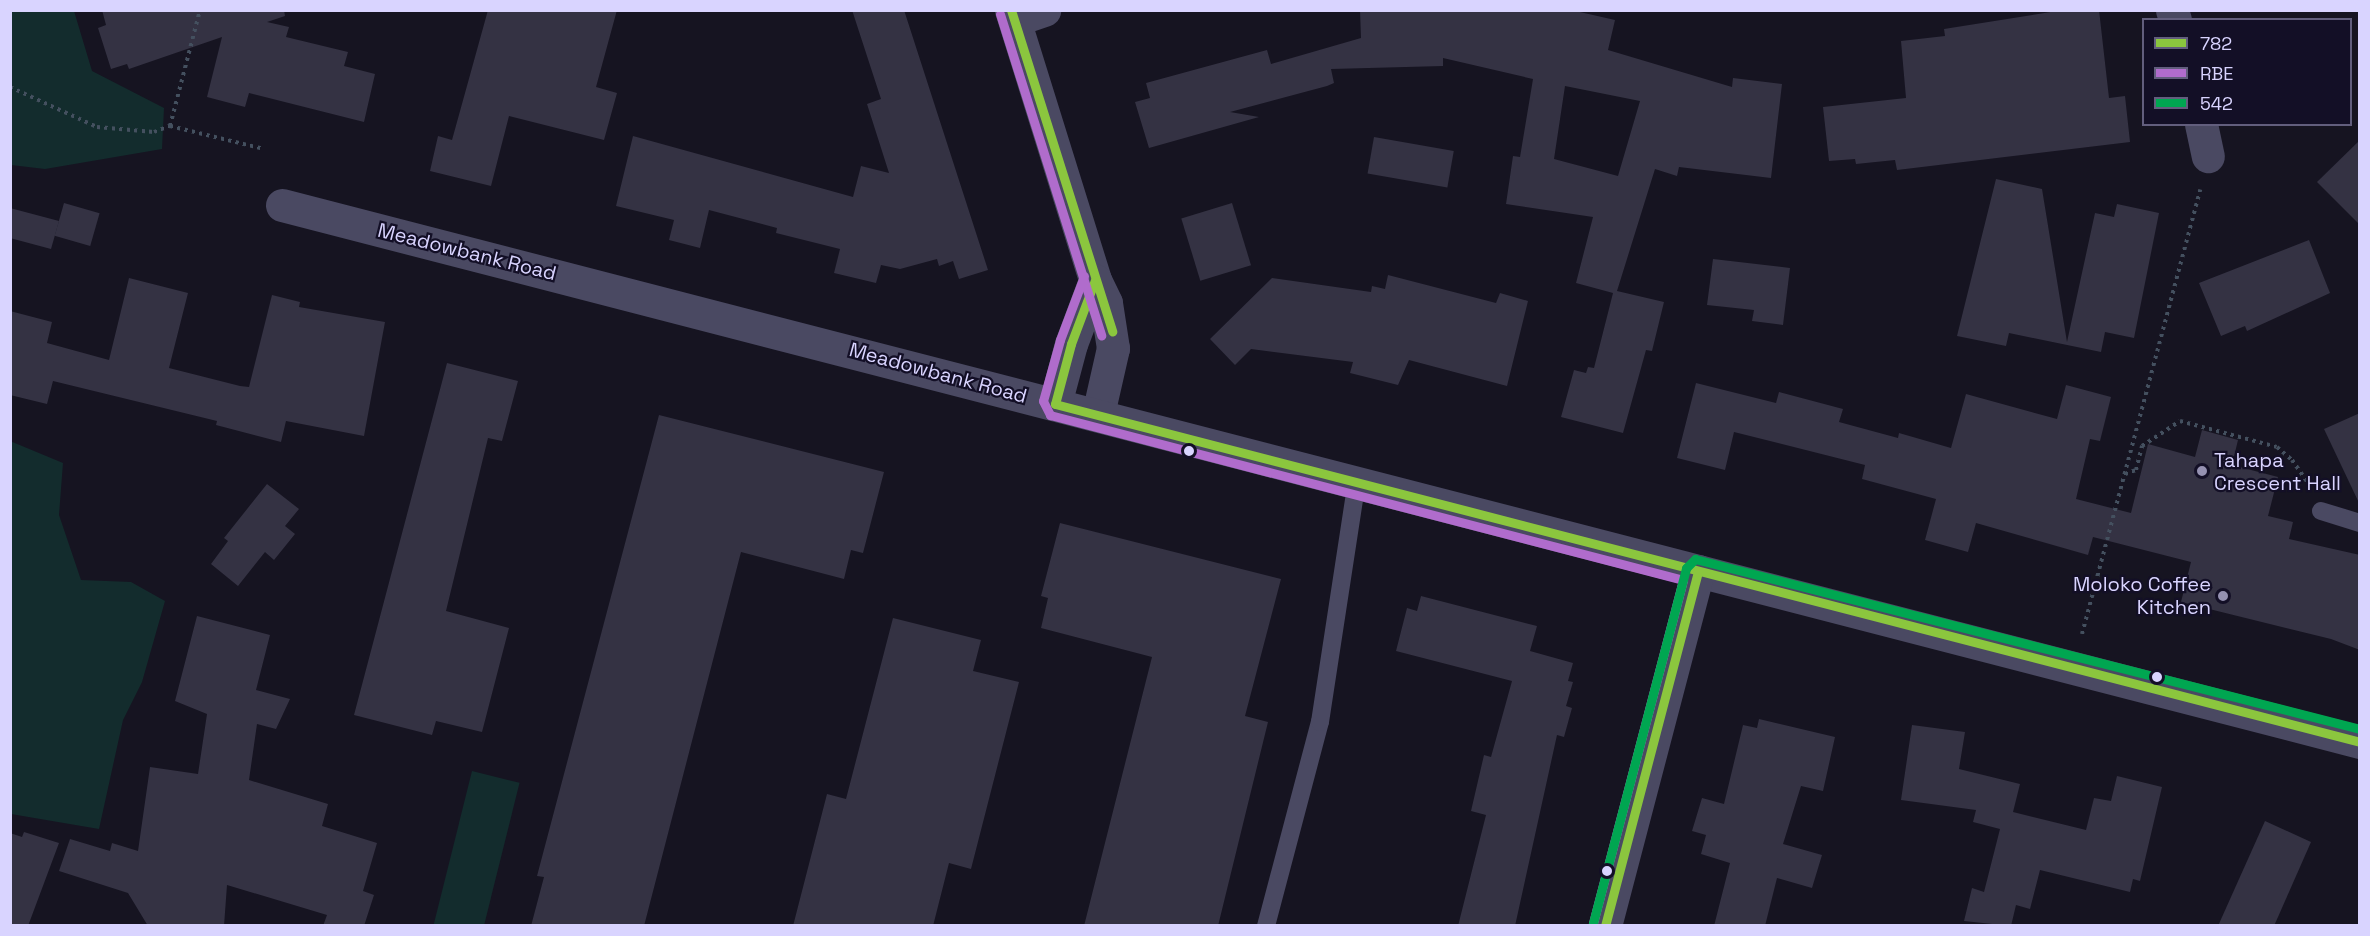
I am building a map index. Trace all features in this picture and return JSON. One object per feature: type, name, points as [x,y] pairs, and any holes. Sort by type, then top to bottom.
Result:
[{"type":"street","points":[[1023,14],[1095,280],[1106,303],[1113,348],[1098,414]]},
{"type":"street","points":[[2201,126],[2208,156]]},
{"type":"street","name":"Meadowbank Road","points":[[282,205],[1357,480],[1698,571],[2360,742]]},
{"type":"street","points":[[1055,404],[1071,344],[1095,280]]},
{"type":"street","points":[[1605,926],[1698,571]]},
{"type":"lane","points":[[1266,926],[1320,722],[1357,480]]},
{"type":"lane","points":[[2321,511],[2360,523]]},
{"type":"path","points":[[170,126],[200,10]]},
{"type":"path","points":[[10,87],[97,127],[154,132],[170,126],[264,149]]},
{"type":"path","points":[[2073,667],[2208,156]]},
{"type":"path","points":[[2124,474],[2136,470],[2142,446],[2180,421],[2277,447],[2308,479],[2321,511]]},
{"type":"green space","points":[[11,10],[74,11],[92,71],[164,108],[162,149],[45,169],[11,165]]},
{"type":"green space","points":[[10,441],[63,463],[59,515],[81,580],[131,582],[165,601],[142,682],[123,720],[99,829],[11,814]]},
{"type":"green space","points":[[472,771],[520,783],[484,926],[434,925]]},
{"type":"building","points":[[102,10],[284,10],[285,16],[267,22],[289,27],[286,37],[348,52],[344,66],[375,74],[364,122],[249,93],[245,107],[207,97],[222,37],[129,69],[127,64],[111,69],[98,28],[106,25]]},
{"type":"building","points":[[488,10],[617,10],[596,87],[617,93],[604,140],[509,116],[491,186],[430,171],[438,136],[452,140]]},
{"type":"building","points":[[852,10],[904,10],[988,270],[959,279],[953,261],[939,266],[937,259],[900,269],[881,265],[876,283],[834,273],[840,249],[776,233],[777,228],[709,210],[700,248],[669,240],[674,220],[616,206],[633,136],[853,197],[861,166],[889,173],[867,104],[881,99]]},
{"type":"building","points":[[1360,10],[1571,10],[1615,20],[1608,50],[1732,87],[1733,78],[1782,84],[1771,178],[1679,167],[1677,176],[1655,169],[1617,291],[1664,302],[1652,351],[1646,350],[1623,433],[1561,417],[1574,370],[1586,373],[1588,367],[1594,368],[1613,293],[1576,283],[1593,217],[1506,204],[1513,156],[1520,157],[1533,79],[1443,58],[1443,66],[1331,69],[1334,83],[1327,86],[1230,112],[1259,117],[1149,148],[1135,102],[1150,98],[1146,83],[1267,50],[1271,64],[1361,38]],"holes":[[[1565,86],[1640,101],[1618,176],[1554,159]]]},
{"type":"building","points":[[2063,10],[2099,10],[2109,98],[2125,96],[2130,142],[1897,170],[1895,160],[1856,164],[1855,159],[1829,161],[1823,107],[1906,98],[1901,41],[1945,36],[1944,29]]},
{"type":"building","points":[[1374,137],[1454,151],[1447,188],[1368,173]]},
{"type":"building","points":[[2360,140],[2360,225],[2317,182]]},
{"type":"building","points":[[1996,179],[2042,189],[2067,342],[2095,213],[2114,217],[2117,204],[2159,213],[2134,338],[2105,332],[2101,352],[2009,333],[2006,346],[1957,336]]},
{"type":"building","points":[[64,203],[100,213],[90,246],[55,236]]},
{"type":"building","points":[[1232,203],[1251,265],[1200,281],[1181,218]]},
{"type":"building","points":[[10,208],[59,221],[51,249],[10,238]]},
{"type":"building","points":[[2309,240],[2330,293],[2247,331],[2245,326],[2221,336],[2199,283]]},
{"type":"building","points":[[1713,259],[1790,268],[1783,325],[1752,321],[1754,310],[1707,305]]},
{"type":"building","points":[[1388,275],[1496,303],[1500,293],[1528,301],[1507,386],[1409,360],[1398,385],[1350,373],[1353,362],[1251,349],[1235,365],[1210,339],[1272,278],[1371,292],[1372,286],[1385,289]]},
{"type":"building","points":[[129,278],[188,293],[169,368],[240,386],[249,387],[272,295],[300,302],[299,307],[385,322],[364,436],[286,421],[281,442],[216,425],[217,421],[53,381],[47,404],[10,395],[10,311],[52,322],[47,343],[109,360]]},
{"type":"building","points":[[447,363],[518,381],[502,441],[488,438],[446,611],[509,628],[482,732],[436,721],[432,735],[354,715]]},
{"type":"building","points":[[1696,383],[1776,403],[1779,392],[1843,409],[1839,422],[1898,438],[1899,433],[1951,448],[1966,394],[2057,419],[2066,385],[2111,397],[2100,441],[2090,439],[2076,499],[2131,513],[2148,444],[2195,457],[2202,430],[2238,440],[2232,465],[2278,477],[2268,516],[2293,522],[2289,539],[2360,555],[2360,650],[2331,639],[2181,602],[2191,562],[2093,537],[2088,555],[1976,523],[1968,552],[1925,540],[1936,499],[1862,479],[1865,465],[1734,432],[1725,470],[1677,458]]},
{"type":"building","points":[[2360,413],[2360,505],[2324,429]]},
{"type":"building","points":[[659,415],[884,472],[863,553],[851,550],[844,579],[741,552],[644,926],[531,926],[544,877],[537,876]]},
{"type":"building","points":[[267,484],[299,509],[285,526],[295,534],[274,560],[265,552],[238,586],[211,564],[228,541],[224,538]]},
{"type":"building","points":[[1060,523],[1281,579],[1245,716],[1268,722],[1218,926],[1084,926],[1152,657],[1041,628],[1048,598],[1041,596]]},
{"type":"building","points":[[1421,596],[1537,626],[1530,651],[1573,663],[1568,681],[1573,682],[1566,706],[1572,708],[1564,737],[1557,735],[1515,926],[1458,926],[1486,815],[1471,811],[1484,755],[1491,757],[1512,681],[1396,651],[1407,608],[1417,611]]},
{"type":"building","points":[[197,616],[270,635],[256,690],[290,699],[276,729],[257,724],[249,780],[328,804],[322,826],[377,843],[363,891],[374,895],[364,926],[323,926],[327,915],[227,885],[224,926],[148,926],[128,893],[59,871],[70,839],[110,851],[112,843],[138,851],[150,767],[198,774],[207,714],[175,701]]},
{"type":"building","points":[[893,618],[981,640],[973,671],[1019,682],[971,869],[949,863],[933,926],[793,926],[827,794],[846,799]]},
{"type":"building","points":[[1759,719],[1835,737],[1823,791],[1801,786],[1783,844],[1822,855],[1812,888],[1777,878],[1765,926],[1714,926],[1730,863],[1701,854],[1706,835],[1692,831],[1702,798],[1724,804],[1743,725],[1757,728]]},
{"type":"building","points":[[1912,725],[1965,732],[1959,769],[2020,784],[2013,812],[2086,830],[2094,798],[2111,801],[2117,776],[2162,787],[2140,881],[2133,879],[2130,892],[2040,870],[2030,909],[2016,905],[2011,926],[1964,921],[1972,888],[1984,892],[2000,829],[1973,822],[1976,810],[1901,800]]},
{"type":"building","points":[[2265,821],[2311,842],[2274,926],[2218,926]]},
{"type":"building","points":[[24,832],[59,843],[28,926],[10,926],[10,833],[22,837]]},
{"type":"transit line","name":"782","points":[[1011,10],[1112,331]]},
{"type":"transit line","name":"RBE","points":[[1000,14],[1101,335]]},
{"type":"transit line","name":"RBE","points":[[1084,276],[1060,340],[1043,401],[1050,415],[1683,580],[1593,923]]},
{"type":"transit line","name":"782","points":[[1095,280],[1071,344],[1055,404],[2360,742]]},
{"type":"transit line","name":"542","points":[[1593,923],[1686,568],[1695,559],[2360,729]]},
{"type":"transit line","name":"782","points":[[1605,926],[1698,571]]},
{"type":"place","name":"Tahapa Crescent Hall","points":[[2202,471]]},
{"type":"place","name":"Moloko Coffee Kitchen","points":[[2223,596]]}]
